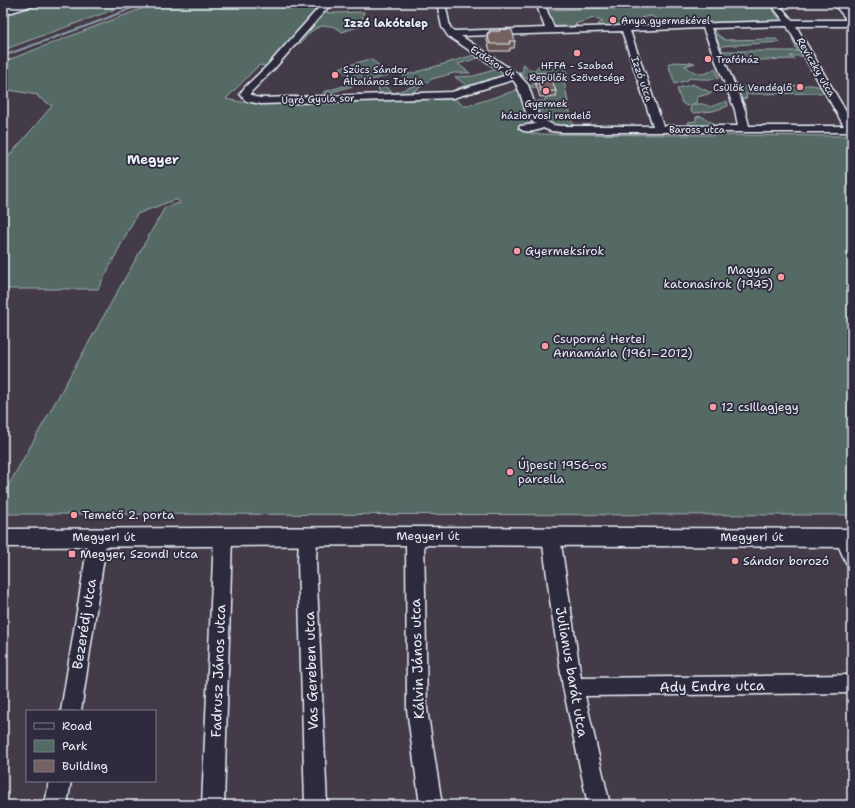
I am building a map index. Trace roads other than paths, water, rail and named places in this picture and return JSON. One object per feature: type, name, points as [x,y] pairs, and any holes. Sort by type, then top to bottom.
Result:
[{"type":"main road","name":"Megyeri út","points":[[3,538],[416,536],[551,537],[849,544]]},
{"type":"street","points":[[3,12],[32,3]]},
{"type":"street","name":"Ugró Gyula sor","points":[[328,3],[271,67],[248,89],[245,94],[246,97],[251,100],[261,101],[453,95],[515,76]]},
{"type":"street","points":[[441,3],[446,27],[451,34],[852,22]]},
{"type":"street","points":[[540,3],[554,30]]},
{"type":"street","name":"Reviczky utca","points":[[774,3],[790,23],[851,130]]},
{"type":"street","points":[[837,3],[852,22]]},
{"type":"street","points":[[706,26],[740,110],[744,129]]},
{"type":"street","name":"Izzó utca","points":[[626,28],[659,129]]},
{"type":"street","name":"Erdősor út","points":[[451,34],[515,76],[523,85],[532,116],[542,125]]},
{"type":"street","points":[[524,128],[535,128],[542,125]]},
{"type":"street","name":"Baross utca","points":[[542,125],[561,129],[851,130]]},
{"type":"street","name":"Vas Gereben utca","points":[[308,536],[316,805]]},
{"type":"street","name":"Kálvin János utca","points":[[416,536],[417,709],[431,805]]},
{"type":"street","name":"Bezerédj utca","points":[[71,710],[98,537]]},
{"type":"street","name":"Fadrusz János utca","points":[[213,805],[223,537]]},
{"type":"street","name":"Julianus barát utca","points":[[551,537],[560,607],[573,687],[599,805]]},
{"type":"street","name":"Ady Endre utca","points":[[573,687],[852,684]]},
{"type":"street","points":[[56,805],[60,782]]},
{"type":"waterway","points":[[3,56],[100,21],[144,3]]},
{"type":"place","name":"Anya gyermekével","points":[[613,20]]},
{"type":"place","name":"HFFA - Szabad Repülők Szövetsége","points":[[577,53]]},
{"type":"place","name":"Trafóház","points":[[708,59]]},
{"type":"place","name":"Szűcs Sándor Általános Iskola","points":[[335,75]]},
{"type":"place","name":"Csülök Vendéglő","points":[[800,87]]},
{"type":"place","name":"Gyermek háziorvosi rendelő","points":[[546,91]]},
{"type":"place","name":"Gyermeksírok","points":[[517,251]]},
{"type":"place","name":"Magyar katonasírok (1945)","points":[[781,277]]},
{"type":"place","name":"Csuporné Hertei Annamária (1961–2012)","points":[[545,346]]},
{"type":"place","name":"12 csillagjegy","points":[[713,407]]},
{"type":"place","name":"Újpesti 1956-os parcella","points":[[510,472]]},
{"type":"place","name":"Temető 2. porta","points":[[74,515]]},
{"type":"place","name":"Megyer, Szondi utca","points":[[72,554]]},
{"type":"place","name":"Sándor borozó","points":[[735,561]]},
{"type":"district","name":"Izzó lakótelep","points":[[386,23]]},
{"type":"district","name":"Megyer","points":[[153,159]]}]
